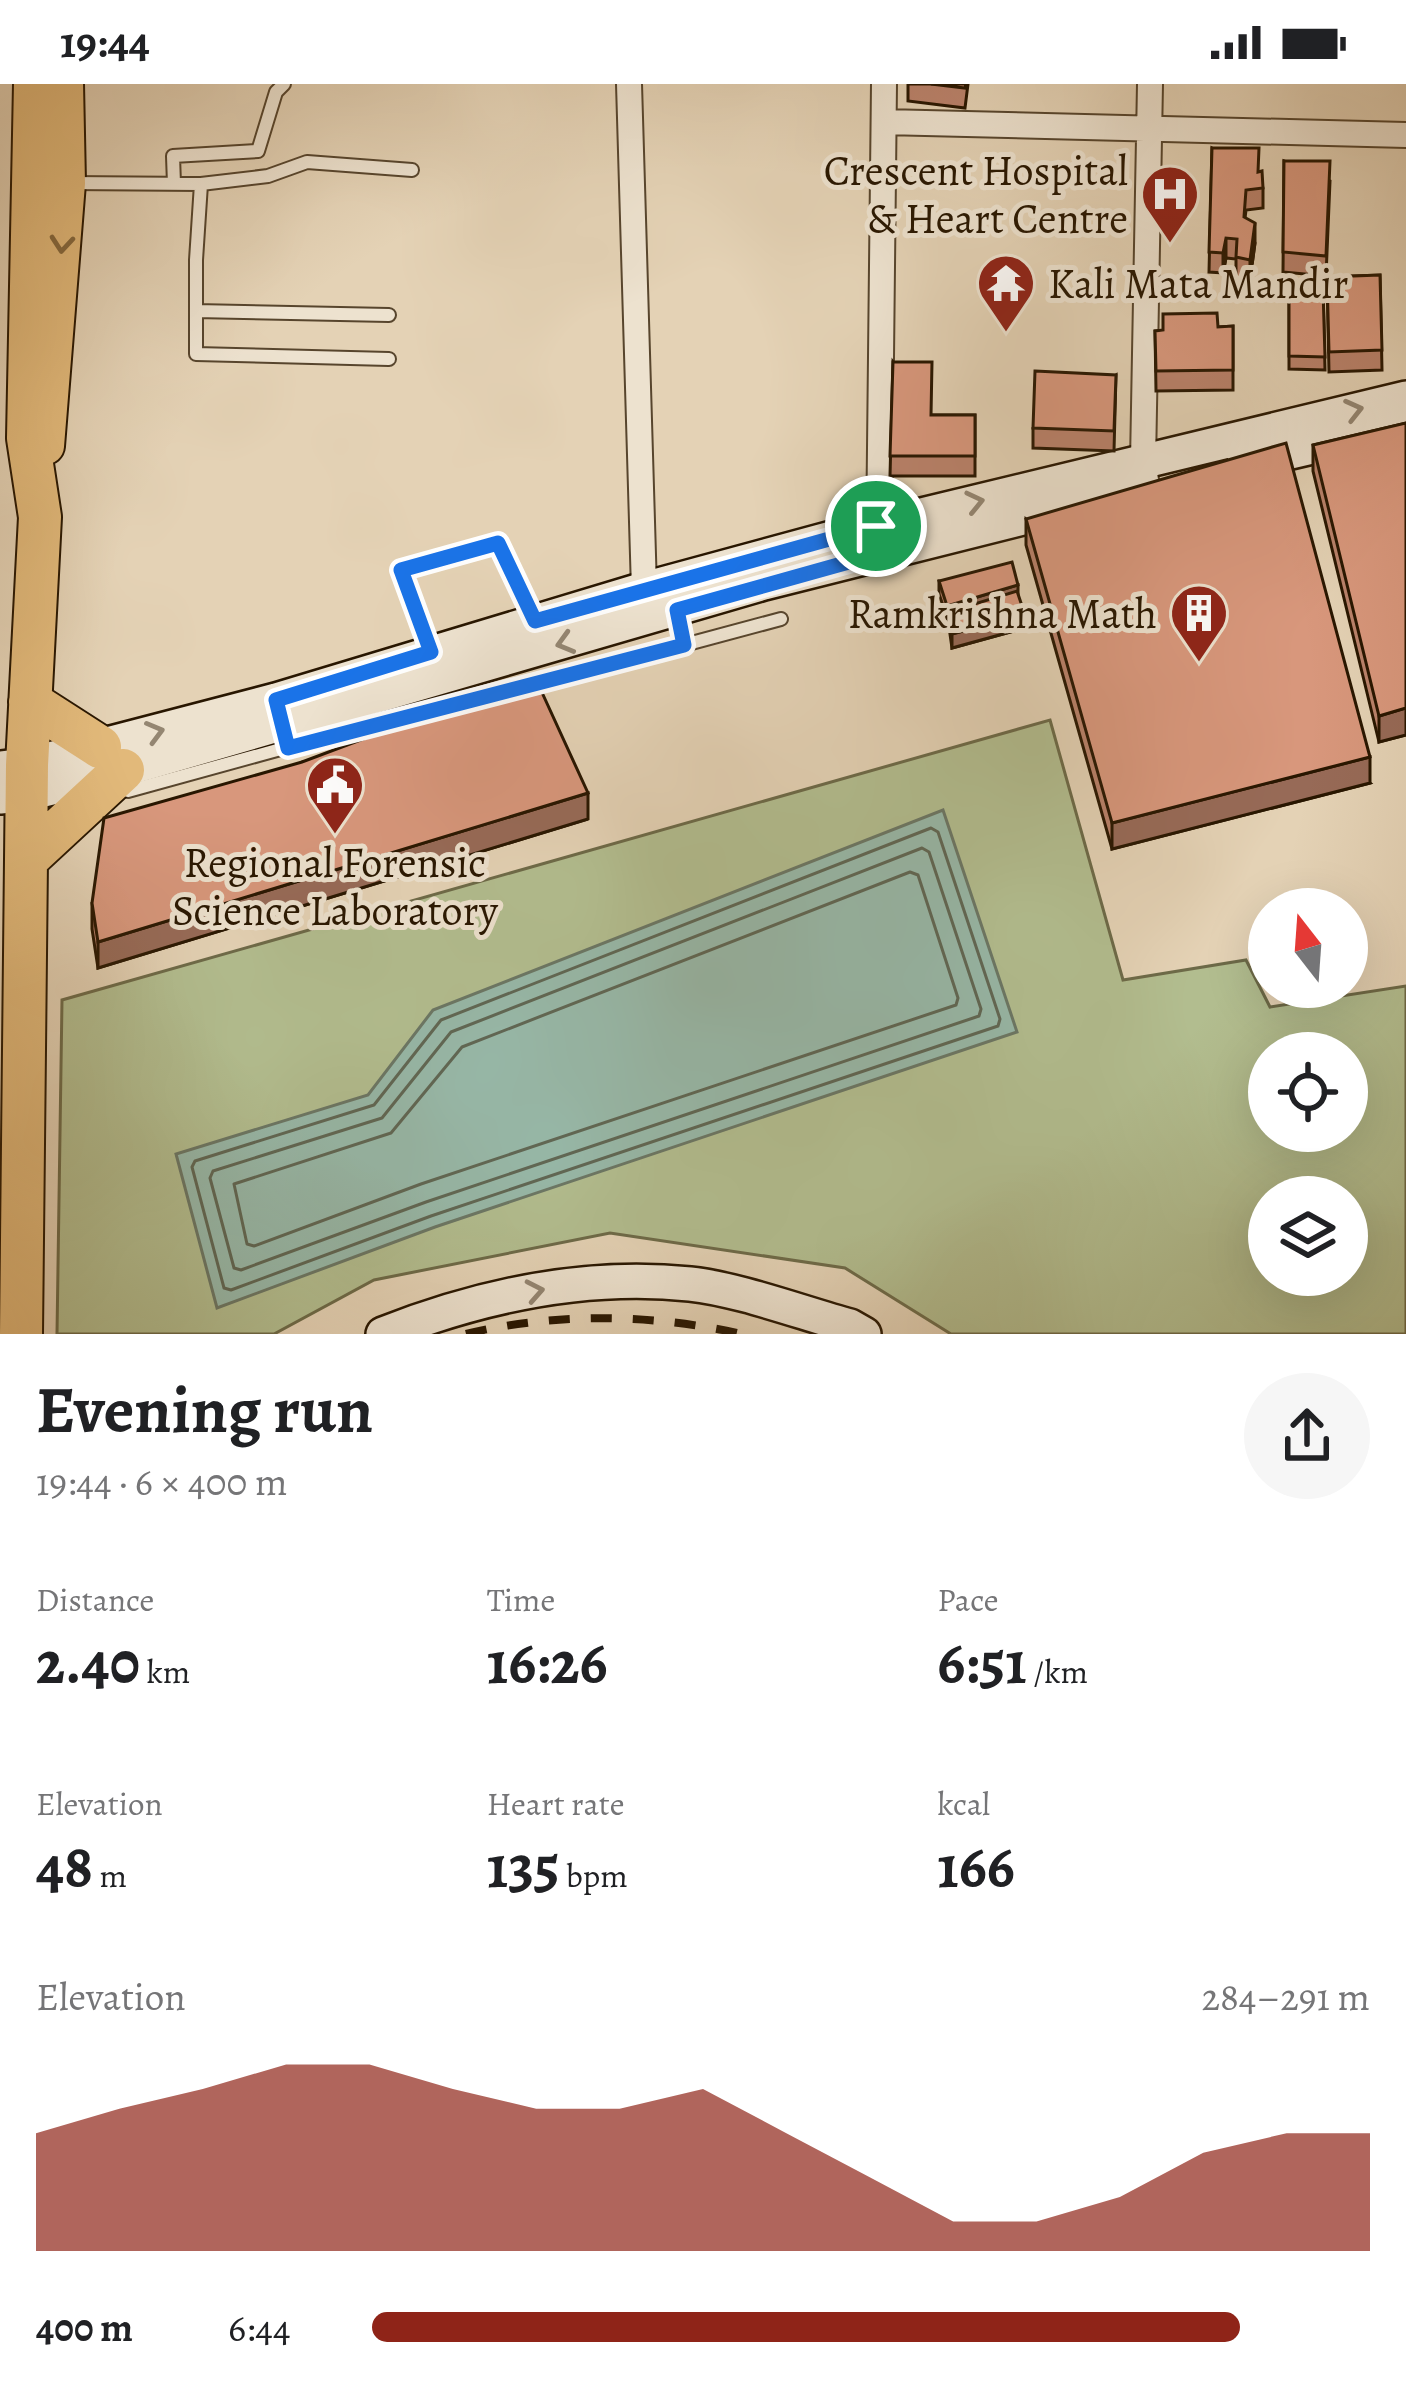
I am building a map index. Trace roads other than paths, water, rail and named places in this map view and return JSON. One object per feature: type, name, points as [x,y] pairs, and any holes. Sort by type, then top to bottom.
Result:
[{"type":"highway","points":[[16,84],[7,385],[14,435],[40,517],[30,702],[14,781],[27,859],[21,1334]]},
{"type":"highway","points":[[14,435],[35,84]]},
{"type":"highway","points":[[27,859],[117,769],[30,702]]},
{"type":"main road","points":[[40,517],[67,183],[65,84]]},
{"type":"main road","points":[[282,724],[431,652],[535,621],[644,590],[1145,474],[1406,398]]},
{"type":"main road","points":[[1145,474],[1406,425]]},
{"type":"main road","points":[[14,781],[117,769],[282,724],[677,610],[879,539]]},
{"type":"main road","points":[[383,1334],[447,1309],[585,1281],[693,1284],[850,1326],[864,1334]]},
{"type":"street","points":[[628,84],[644,590]]},
{"type":"street","points":[[879,539],[884,84]]},
{"type":"street","points":[[1145,474],[1150,84]]},
{"type":"street","points":[[884,122],[1406,135]]},
{"type":"lane","points":[[174,184],[173,156],[258,151],[276,92],[284,84]]},
{"type":"lane","points":[[67,183],[201,184],[268,176],[307,162],[412,170]]},
{"type":"lane","points":[[201,184],[196,354],[389,358]]},
{"type":"lane","points":[[196,311],[389,315]]},
{"type":"lane","points":[[431,652],[401,570],[498,543],[535,621]]},
{"type":"lane","points":[[677,610],[684,645]]},
{"type":"lane","points":[[508,690],[781,619]]},
{"type":"lane","points":[[117,769],[282,724],[486,696]]},
{"type":"water","points":[[943,810],[1017,1032],[435,1227],[217,1308],[176,1154],[368,1095],[433,1010]]},
{"type":"railway","points":[[466,1334],[534,1322],[604,1318],[674,1322],[742,1334]]},
{"type":"place","name":"Crescent Hospital & Heart Centre","points":[[1170,245]]},
{"type":"place","name":"Kali Mata Mandir","points":[[1006,334]]},
{"type":"place","name":"Ramkrishna Math","points":[[1199,664]]},
{"type":"place","name":"Regional Forensic Science Laboratory","points":[[335,836]]}]
